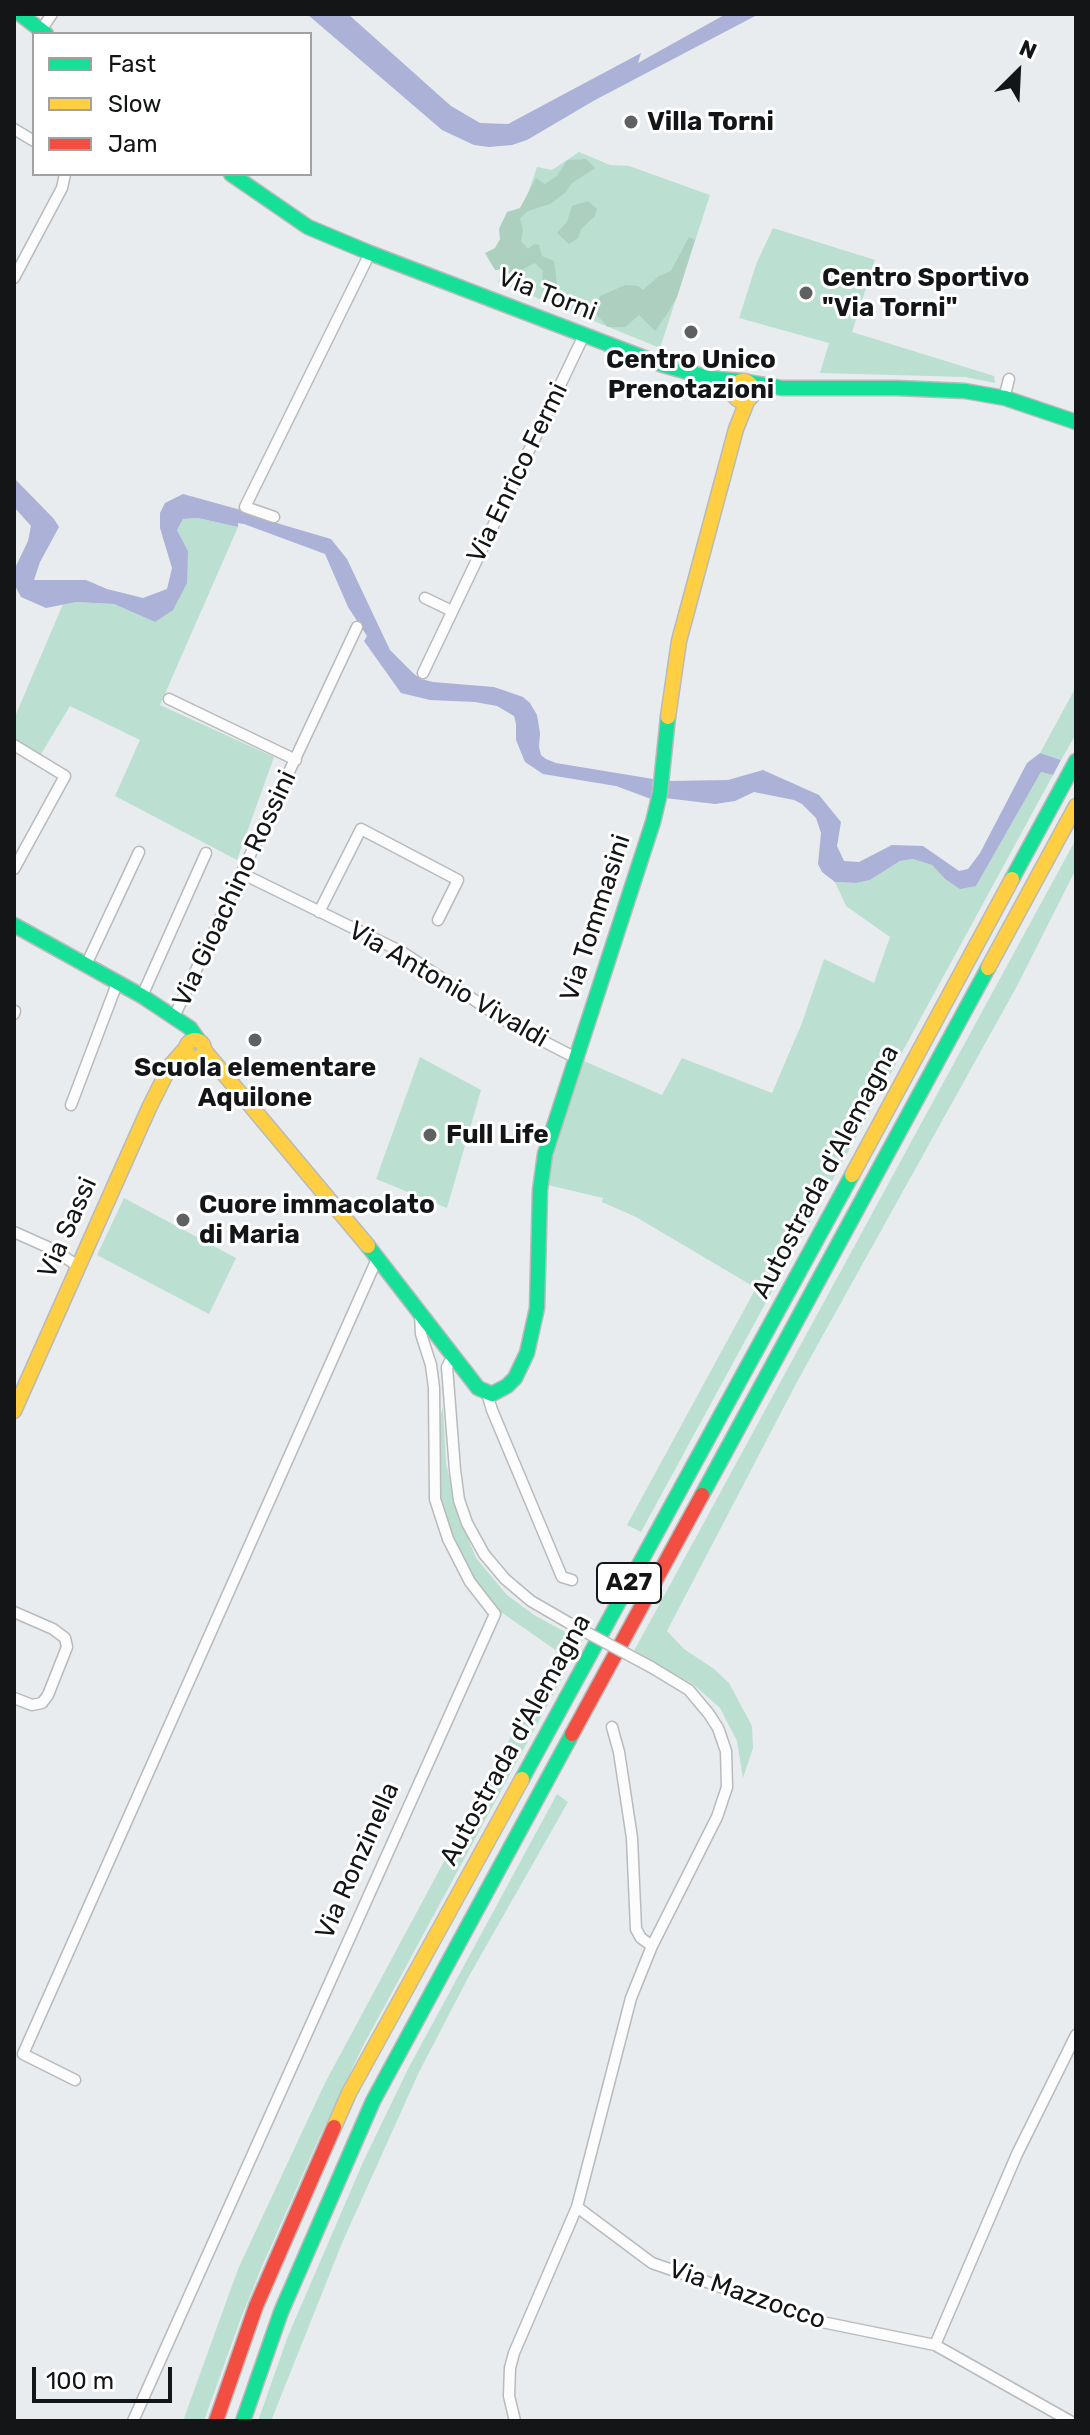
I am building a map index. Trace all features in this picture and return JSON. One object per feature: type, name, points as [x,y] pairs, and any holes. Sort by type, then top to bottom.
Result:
[{"type":"main road","points":[[20,14],[44,32]]},
{"type":"main road","name":"Via Torni","points":[[234,176],[308,227],[663,365],[743,391],[782,388],[965,391],[1004,398],[1076,422]]},
{"type":"main road","name":"Via Tommasini","points":[[483,1390],[498,1392],[515,1378],[530,1340],[537,1308],[540,1190],[545,1154],[660,793],[679,641],[736,429],[743,391]]},
{"type":"main road","name":"Autostrada d'Alemagna","points":[[216,2421],[256,2306],[349,2093],[700,1455],[1076,761]]},
{"type":"main road","name":"Autostrada d'Alemagna","points":[[243,2421],[281,2312],[373,2101],[1076,806]]},
{"type":"main road","points":[[14,925],[118,981],[160,1007],[186,1030],[194,1050],[221,1073],[351,1223],[453,1356],[483,1390]]},
{"type":"main road","name":"Via Sassi","points":[[14,1411],[149,1108],[170,1066],[194,1050]]},
{"type":"street","points":[[44,32],[52,14]]},
{"type":"street","points":[[14,129],[32,140]]},
{"type":"street","points":[[14,278],[62,188],[65,176]]},
{"type":"street","points":[[274,517],[245,507],[370,253]]},
{"type":"street","name":"Via Enrico Fermi","points":[[423,673],[584,335]]},
{"type":"street","points":[[1004,398],[1009,379]]},
{"type":"street","points":[[425,598],[452,611]]},
{"type":"street","name":"Via Gioachino Rossini","points":[[177,1024],[357,627]]},
{"type":"street","name":"Via Gioachino Rossini","points":[[169,699],[296,760]]},
{"type":"street","points":[[14,745],[65,776],[14,869]]},
{"type":"street","name":"Via Antonio Vivaldi","points":[[319,912],[361,829],[458,880],[438,920]]},
{"type":"street","points":[[86,965],[139,852]]},
{"type":"street","points":[[142,996],[206,853]]},
{"type":"street","name":"Via Antonio Vivaldi","points":[[243,874],[402,952],[512,1025],[576,1058]]},
{"type":"street","points":[[71,1105],[118,981]]},
{"type":"street","points":[[14,1232],[52,1249],[78,1266]]},
{"type":"street","points":[[75,2080],[23,2054],[377,1259]]},
{"type":"street","name":"Via Ronzinella","points":[[133,2421],[495,1614],[470,1582],[448,1539],[435,1499],[434,1388],[431,1365],[421,1334],[420,1311]]},
{"type":"street","points":[[453,1356],[447,1367],[459,1500],[467,1523],[484,1554],[505,1579],[531,1601],[689,1690],[705,1707],[721,1736],[728,1772],[717,1817],[652,1946],[631,1998],[577,2207],[514,2353],[509,2388],[515,2421]]},
{"type":"street","points":[[483,1390],[562,1577],[572,1580]]},
{"type":"street","points":[[14,1612],[60,1633],[67,1641],[67,1647],[42,1703],[32,1705],[14,1698]]},
{"type":"street","points":[[612,1727],[619,1752],[632,1838],[636,1929],[641,1938],[652,1946]]},
{"type":"street","points":[[935,2345],[1017,2154],[1076,2035]]},
{"type":"street","name":"Via Mazzocco","points":[[577,2207],[652,2263],[822,2322],[935,2345],[1070,2421]]},
{"type":"green space","points":[[579,152],[610,165],[629,166],[710,195],[660,348],[498,282],[537,167],[552,170]]},
{"type":"green space","points":[[586,159],[595,168],[572,183],[550,204],[528,211],[520,218],[523,230],[521,241],[528,249],[534,244],[539,245],[542,256],[554,261],[557,284],[548,297],[542,287],[543,271],[535,263],[523,269],[521,276],[514,278],[506,269],[495,270],[485,253],[495,248],[500,239],[499,229],[507,212],[520,208],[536,178],[545,184],[557,176],[567,160]]},
{"type":"green space","points":[[588,201],[597,209],[595,216],[581,229],[578,238],[569,244],[557,233],[567,222],[572,206]]},
{"type":"green space","name":"Centro Sportivo \"Via Torni\"","points":[[773,228],[875,260],[852,332],[994,376],[995,383],[965,377],[820,373],[829,343],[739,318],[757,262]]},
{"type":"green space","points":[[689,237],[695,240],[677,297],[655,331],[639,315],[625,327],[608,327],[594,312],[600,296],[625,285],[638,286],[643,290],[659,276],[671,271]]},
{"type":"green space","points":[[198,518],[238,527],[160,705],[274,757],[237,860],[115,796],[140,740],[70,706],[41,754],[14,740],[14,719],[63,604],[114,604],[155,622],[188,551],[177,530],[183,519]]},
{"type":"green space","points":[[1076,687],[1076,734],[1061,760],[1040,753]]},
{"type":"green space","points":[[1041,772],[1053,775],[641,1532],[627,1525],[756,1288],[636,1217],[602,1202],[603,1198],[548,1185],[550,1161],[577,1058],[662,1095],[682,1058],[772,1093],[802,1023],[824,959],[874,983],[890,937],[846,906],[835,882],[870,880],[900,861],[913,859],[932,865],[945,879],[976,886]]},
{"type":"green space","points":[[1076,839],[1076,869],[1017,986],[798,1380],[667,1631],[684,1649],[729,1683],[752,1726],[753,1748],[743,1778],[737,1741],[720,1708],[694,1685],[634,1651]]},
{"type":"green space","name":"Full Life","points":[[420,1057],[481,1090],[447,1208],[376,1179]]},
{"type":"green space","points":[[124,1198],[236,1258],[209,1314],[97,1255]]},
{"type":"green space","points":[[443,1407],[446,1463],[457,1511],[476,1558],[507,1595],[534,1615],[582,1641],[363,2046],[263,2264],[204,2421],[183,2421],[238,2269],[325,2083],[557,1651],[498,1610],[460,1568],[437,1507],[432,1440]]},
{"type":"green space","points":[[557,1794],[568,1802],[469,1976],[419,2072],[342,2243],[271,2421],[258,2421],[288,2336],[364,2160],[408,2069]]},
{"type":"water","points":[[307,14],[348,14],[451,106],[480,123],[508,124],[641,53],[638,63],[726,14],[759,14],[595,100],[527,140],[489,147],[474,145],[442,130]]},
{"type":"water","points":[[14,478],[59,527],[34,580],[86,580],[143,598],[167,589],[172,568],[160,528],[160,513],[165,503],[183,494],[331,539],[347,559],[390,650],[414,674],[433,682],[494,687],[523,697],[537,715],[539,747],[546,759],[653,779],[651,799],[616,786],[543,774],[525,762],[516,740],[514,716],[497,706],[430,700],[401,693],[364,641],[367,636],[348,607],[325,554],[244,524],[238,523],[238,527],[198,518],[183,519],[177,530],[188,551],[187,583],[173,610],[155,622],[114,604],[76,602],[46,608],[21,597],[14,584],[15,568],[28,541],[31,526],[14,507]]},
{"type":"water","points":[[1040,753],[1061,760],[1053,775],[1041,772],[976,886],[960,889],[932,865],[913,859],[900,861],[870,880],[835,882],[822,872],[818,864],[821,833],[816,818],[794,800],[754,792],[735,801],[715,804],[665,798],[667,781],[728,780],[763,770],[819,795],[841,822],[837,846],[844,861],[859,862],[892,845],[923,846],[959,871],[968,869],[980,853],[1027,763]]},
{"type":"traffic: fast","points":[[20,14],[43,32]]},
{"type":"traffic: fast","points":[[234,176],[308,227],[370,253],[663,365],[709,378],[741,381]]},
{"type":"traffic: fast","points":[[748,382],[782,388],[965,391],[1005,398],[1076,422]]},
{"type":"traffic: fast","points":[[368,1246],[478,1388],[492,1394],[515,1378],[527,1353],[537,1308],[540,1190],[545,1154],[653,822],[660,793],[668,717]]},
{"type":"traffic: fast","points":[[1012,879],[1076,761]]},
{"type":"traffic: fast","points":[[14,925],[142,996],[190,1028],[199,1041]]},
{"type":"traffic: fast","points":[[702,1495],[988,968]]},
{"type":"traffic: fast","points":[[522,1779],[852,1175]]},
{"type":"traffic: fast","points":[[243,2421],[281,2312],[373,2101],[572,1734]]},
{"type":"traffic: slow","points":[[743,381],[750,384],[753,391],[750,398],[743,401],[736,398],[733,391],[736,384],[743,381]]},
{"type":"traffic: slow","points":[[668,717],[679,641],[736,429],[748,399]]},
{"type":"traffic: slow","points":[[988,968],[1076,806]]},
{"type":"traffic: slow","points":[[852,1175],[1012,879]]},
{"type":"traffic: slow","points":[[195,1040],[204,1049],[195,1058],[186,1049],[195,1040]]},
{"type":"traffic: slow","points":[[14,1411],[149,1108],[170,1066],[186,1048]]},
{"type":"traffic: slow","points":[[204,1050],[368,1246]]},
{"type":"traffic: slow","points":[[334,2127],[349,2093],[522,1779]]},
{"type":"traffic: jam","points":[[572,1734],[702,1495]]},
{"type":"traffic: jam","points":[[216,2421],[256,2306],[334,2127]]},
{"type":"place","name":"Villa Torni","points":[[631,122]]},
{"type":"place","name":"Centro Sportivo \"Via Torni\"","points":[[806,293]]},
{"type":"place","name":"Centro Unico Prenotazioni","points":[[691,332]]},
{"type":"place","name":"Scuola elementare Aquilone","points":[[255,1040]]},
{"type":"place","name":"Full Life","points":[[430,1135]]},
{"type":"place","name":"Cuore immacolato di Maria","points":[[183,1220]]}]
